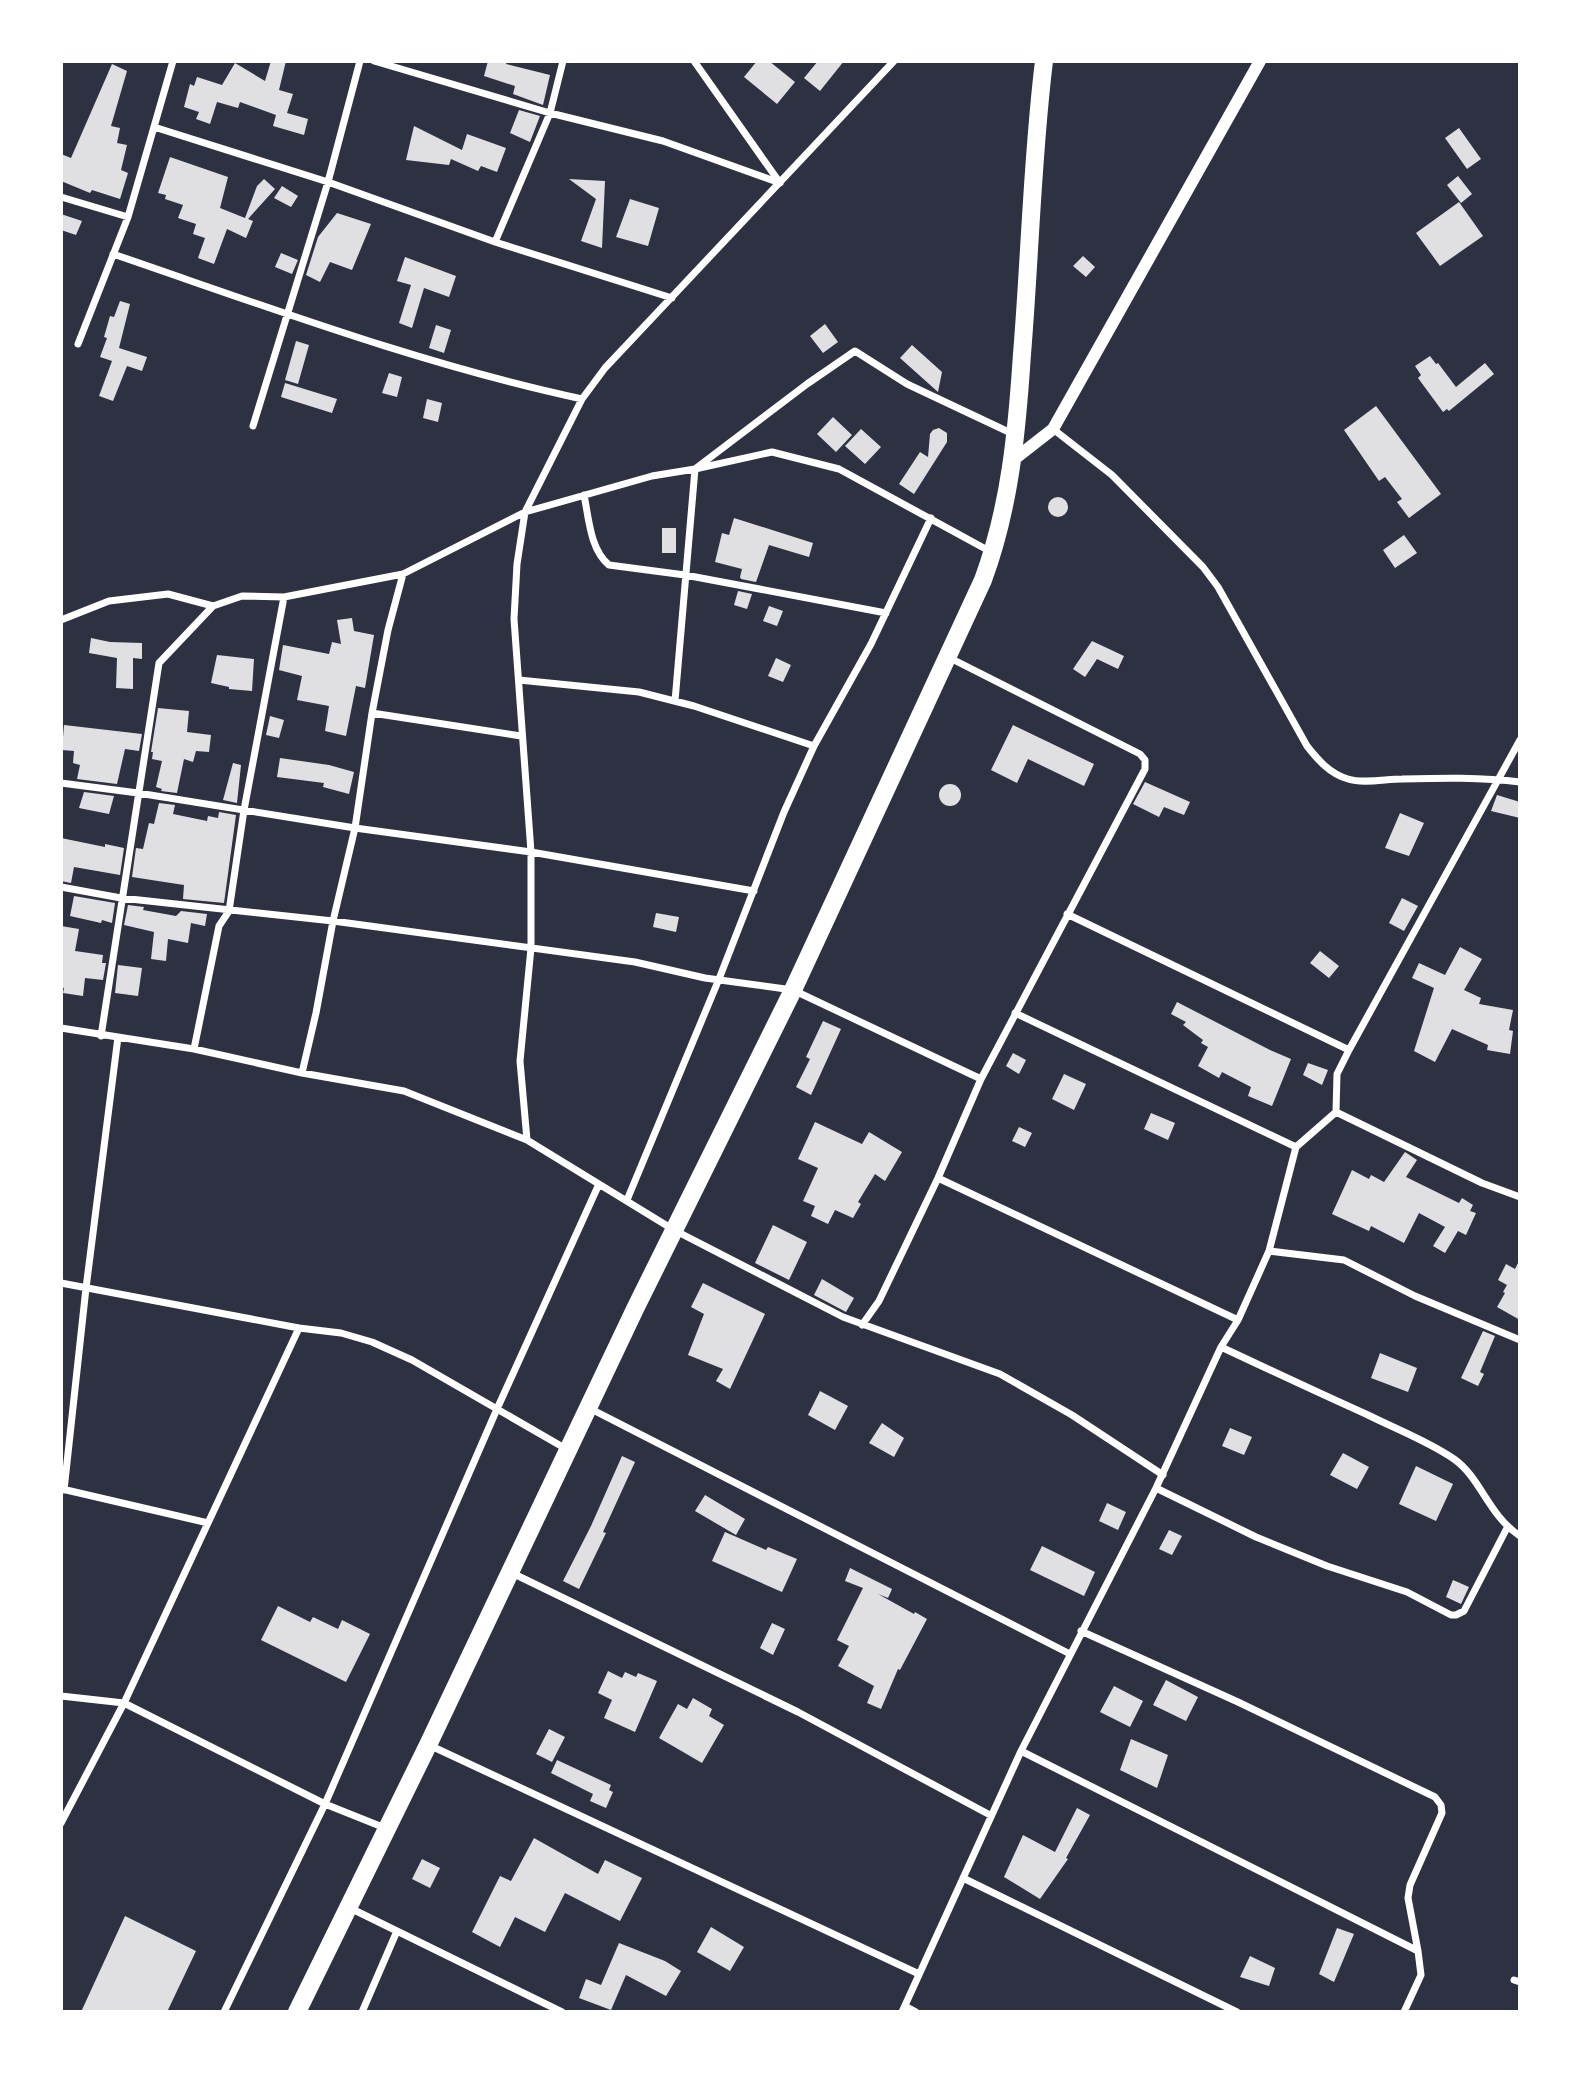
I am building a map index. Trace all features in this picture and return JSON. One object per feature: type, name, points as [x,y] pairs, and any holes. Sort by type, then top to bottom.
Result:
[{"type":"main road","points":[[297,2012],[674,1230],[793,990],[967,617],[993,553],[1001,526],[1016,436],[1044,61]]},
{"type":"street","points":[[78,344],[128,217],[173,61]]},
{"type":"street","points":[[253,426],[328,182],[360,61]]},
{"type":"street","points":[[374,61],[550,113],[663,141],[780,183]]},
{"type":"street","points":[[495,242],[550,113],[563,61]]},
{"type":"street","points":[[694,61],[780,183]]},
{"type":"street","points":[[527,1140],[520,1061],[531,948],[531,852],[514,619],[517,564],[525,512],[582,400],[605,368],[894,61]]},
{"type":"street","points":[[1012,461],[1053,429],[1260,61]]},
{"type":"street","points":[[154,127],[328,182],[495,242],[672,298]]},
{"type":"street","points":[[61,197],[128,217]]},
{"type":"street","points":[[113,254],[286,314],[508,383],[582,400]]},
{"type":"street","points":[[675,701],[695,469],[855,351],[907,384],[1016,436]]},
{"type":"street","points":[[1053,429],[1112,475],[1203,567],[1218,587],[1307,746],[1320,763],[1350,780],[1497,779],[1520,782]]},
{"type":"street","points":[[101,1036],[159,663],[213,606],[242,596],[284,597],[403,574],[525,512],[652,476],[772,452],[839,469],[993,553]]},
{"type":"street","points":[[584,495],[595,547],[609,565],[685,575],[886,613]]},
{"type":"street","points":[[627,1200],[719,979],[784,811],[814,746],[871,644],[931,518]]},
{"type":"street","points":[[302,1073],[355,828],[372,713],[388,630],[403,574]]},
{"type":"street","points":[[61,620],[109,601],[167,594],[213,606]]},
{"type":"street","points":[[194,1049],[219,926],[229,911],[244,810],[284,597]]},
{"type":"street","points":[[862,1325],[879,1301],[938,1178],[981,1079],[1145,769],[1140,754],[948,657]]},
{"type":"street","points":[[519,680],[639,692],[814,746]]},
{"type":"street","points":[[372,713],[521,736]]},
{"type":"street","points":[[916,2012],[903,2009],[990,1815],[1163,1475],[1269,1251],[1296,1147],[1336,1112],[1336,1074],[1520,740]]},
{"type":"street","points":[[61,783],[531,852],[754,891]]},
{"type":"street","points":[[61,887],[121,898],[333,921],[635,962],[705,978],[793,990],[981,1079]]},
{"type":"street","points":[[1067,914],[1349,1050]]},
{"type":"street","points":[[1015,1013],[1296,1147]]},
{"type":"street","points":[[61,1028],[194,1049],[302,1073],[404,1091],[527,1140],[674,1230],[862,1325],[1000,1374],[1072,1415],[1163,1475]]},
{"type":"street","points":[[118,1037],[63,1490],[208,1523]]},
{"type":"street","points":[[1336,1112],[1482,1183],[1520,1197]]},
{"type":"street","points":[[938,1178],[1238,1320]]},
{"type":"street","points":[[224,2012],[325,1804],[497,1409],[599,1184]]},
{"type":"street","points":[[1269,1251],[1344,1260],[1415,1296],[1520,1340]]},
{"type":"street","points":[[61,1283],[299,1328],[341,1333],[372,1342],[412,1360],[569,1450]]},
{"type":"street","points":[[61,1823],[124,1703],[299,1328]]},
{"type":"street","points":[[1222,1347],[1453,1458],[1463,1466],[1497,1517],[1507,1528],[1520,1536]]},
{"type":"street","points":[[589,1408],[1070,1654]]},
{"type":"street","points":[[1156,1488],[1256,1536],[1327,1566],[1407,1592],[1451,1615],[1464,1611],[1507,1528]]},
{"type":"street","points":[[510,1572],[799,1712],[990,1815]]},
{"type":"street","points":[[1081,1632],[1250,1708],[1435,1797],[1441,1805],[1442,1813],[1417,1867],[1408,1898],[1421,1975],[1404,2012]]},
{"type":"street","points":[[61,1696],[124,1703],[325,1804],[386,1828]]},
{"type":"street","points":[[428,1745],[919,1974]]},
{"type":"street","points":[[1021,1751],[1418,1951]]},
{"type":"street","points":[[963,1878],[1237,2012]]},
{"type":"street","points":[[348,1907],[562,2012]]},
{"type":"street","points":[[362,2012],[397,1931]]},
{"type":"building","points":[[271,61],[286,61],[279,90],[293,94],[287,113],[308,119],[304,135],[273,126],[276,115],[240,102],[238,108],[217,102],[210,124],[196,119],[199,112],[184,107],[190,84],[194,86],[197,77],[222,85],[235,63],[265,81]]},
{"type":"building","points":[[488,61],[507,61],[506,64],[550,75],[543,105],[513,94],[515,86],[484,76]]},
{"type":"building","points":[[757,61],[769,61],[795,82],[777,104],[744,77]]},
{"type":"building","points":[[818,61],[844,61],[820,91],[804,78]]},
{"type":"building","points":[[112,64],[127,71],[111,126],[120,128],[117,143],[127,145],[121,170],[128,173],[120,199],[92,190],[90,193],[61,181],[61,154],[71,158]]},
{"type":"building","points":[[519,110],[540,116],[530,142],[510,133]]},
{"type":"building","points":[[414,126],[462,150],[467,134],[506,148],[497,172],[481,166],[478,171],[451,159],[449,165],[406,160]]},
{"type":"building","points":[[1459,128],[1481,159],[1467,169],[1445,138]]},
{"type":"building","points":[[170,157],[228,177],[220,208],[245,218],[257,186],[264,179],[275,189],[248,219],[253,221],[246,238],[227,229],[214,264],[198,258],[205,238],[193,234],[196,224],[178,218],[183,205],[165,199],[166,195],[158,193]]},
{"type":"building","points":[[1458,176],[1472,194],[1461,203],[1447,185]]},
{"type":"building","points":[[569,179],[605,181],[602,248],[581,241],[596,199]]},
{"type":"building","points":[[282,186],[298,196],[291,207],[274,198]]},
{"type":"building","points":[[630,199],[659,208],[648,246],[616,237]]},
{"type":"building","points":[[1459,202],[1483,236],[1440,266],[1416,233]]},
{"type":"building","points":[[337,213],[371,224],[352,270],[330,262],[320,282],[306,275],[318,237]]},
{"type":"building","points":[[61,214],[82,221],[76,235],[61,230]]},
{"type":"building","points":[[281,253],[298,260],[292,274],[275,267]]},
{"type":"building","points":[[1083,256],[1095,267],[1086,277],[1073,266]]},
{"type":"building","points":[[405,257],[456,276],[449,297],[424,288],[412,328],[399,323],[411,285],[397,281]]},
{"type":"building","points":[[120,301],[130,304],[119,348],[147,357],[142,371],[127,366],[113,401],[99,396],[112,361],[100,357],[107,338],[104,337],[110,316],[114,317]]},
{"type":"building","points":[[825,324],[838,342],[823,353],[810,336]]},
{"type":"building","points":[[436,325],[451,330],[444,353],[429,348]]},
{"type":"building","points":[[296,341],[309,345],[298,384],[285,380]]},
{"type":"building","points":[[912,345],[942,372],[938,392],[900,358]]},
{"type":"building","points":[[1430,356],[1456,387],[1485,363],[1494,374],[1449,411],[1447,409],[1443,412],[1418,378],[1421,375],[1415,366]]},
{"type":"building","points":[[389,373],[402,377],[397,397],[382,393]]},
{"type":"building","points":[[285,383],[337,399],[332,413],[281,397]]},
{"type":"building","points":[[427,399],[442,403],[438,422],[423,418]]},
{"type":"building","points":[[1376,406],[1441,494],[1409,518],[1397,502],[1402,499],[1385,477],[1379,481],[1344,430]]},
{"type":"building","points":[[833,417],[852,435],[836,452],[817,434]]},
{"type":"building","points":[[939,428],[947,433],[947,442],[914,494],[899,484],[920,452],[928,457],[930,434]]},
{"type":"building","points":[[861,429],[881,447],[865,464],[845,446]]},
{"type":"building","points":[[1058,497],[1065,500],[1068,507],[1065,514],[1058,517],[1051,514],[1048,507],[1051,500]]},
{"type":"building","points":[[734,518],[813,543],[809,557],[769,545],[756,582],[741,579],[742,569],[715,562],[722,533],[729,535]]},
{"type":"building","points":[[662,528],[676,528],[676,553],[662,553]]},
{"type":"building","points":[[1404,535],[1417,553],[1395,568],[1383,550]]},
{"type":"building","points":[[738,591],[752,594],[747,609],[734,605]]},
{"type":"building","points":[[769,606],[783,611],[777,626],[763,621]]},
{"type":"building","points":[[352,618],[354,631],[374,635],[365,688],[356,686],[346,736],[325,731],[329,706],[297,700],[302,676],[279,670],[283,645],[329,654],[332,642],[341,644],[337,620]]},
{"type":"building","points":[[91,638],[110,642],[142,643],[142,659],[133,658],[133,689],[116,688],[117,658],[89,653]]},
{"type":"building","points":[[1092,641],[1124,656],[1118,669],[1097,659],[1085,677],[1073,669]]},
{"type":"building","points":[[217,655],[254,659],[252,691],[229,689],[211,683]]},
{"type":"building","points":[[776,658],[791,665],[783,682],[768,676]]},
{"type":"building","points":[[158,708],[189,711],[187,732],[211,735],[209,752],[196,751],[193,762],[184,759],[177,793],[161,791],[162,789],[156,787],[162,761],[152,759],[151,752]]},
{"type":"building","points":[[270,716],[284,720],[279,738],[266,735]]},
{"type":"building","points":[[64,725],[142,734],[139,751],[125,749],[117,784],[77,779],[80,765],[73,763],[74,751],[62,750]]},
{"type":"building","points":[[1013,725],[1094,764],[1084,786],[1028,759],[1017,783],[991,770]]},
{"type":"building","points":[[280,758],[329,765],[354,772],[349,794],[323,787],[324,783],[277,777]]},
{"type":"building","points":[[233,763],[241,765],[237,803],[223,800]]},
{"type":"building","points":[[1145,782],[1190,802],[1184,815],[1164,807],[1159,817],[1133,804]]},
{"type":"building","points":[[946,784],[954,784],[961,791],[961,799],[954,806],[946,806],[939,799],[939,791]]},
{"type":"building","points":[[84,792],[114,796],[109,814],[79,808]]},
{"type":"building","points":[[1497,795],[1520,802],[1520,818],[1491,811]]},
{"type":"building","points":[[159,803],[175,805],[173,814],[207,821],[208,816],[218,818],[219,812],[236,815],[224,903],[183,899],[184,885],[132,877],[136,848],[143,849],[149,823],[154,824]]},
{"type":"building","points":[[1400,813],[1424,823],[1409,856],[1385,848]]},
{"type":"building","points":[[61,838],[124,848],[120,875],[74,867],[71,883],[61,881]]},
{"type":"building","points":[[74,896],[115,903],[112,923],[70,916]]},
{"type":"building","points":[[1402,898],[1418,906],[1404,931],[1389,923]]},
{"type":"building","points":[[128,905],[176,916],[181,911],[207,914],[205,926],[191,923],[188,943],[168,939],[166,961],[151,959],[154,932],[124,925]]},
{"type":"building","points":[[656,913],[679,917],[676,932],[653,927]]},
{"type":"building","points":[[61,926],[79,929],[75,951],[103,955],[102,963],[106,963],[103,980],[85,978],[83,996],[63,993],[64,988],[61,987]]},
{"type":"building","points":[[1460,947],[1482,959],[1464,990],[1481,998],[1479,1004],[1513,1010],[1509,1030],[1513,1031],[1510,1054],[1487,1050],[1488,1045],[1452,1029],[1435,1062],[1414,1051],[1434,988],[1412,978],[1419,963],[1445,975]]},
{"type":"building","points":[[1320,951],[1339,966],[1329,978],[1310,963]]},
{"type":"building","points":[[118,965],[142,968],[138,996],[115,993]]},
{"type":"building","points":[[1177,1002],[1291,1059],[1272,1106],[1248,1096],[1251,1087],[1222,1072],[1219,1078],[1198,1066],[1208,1047],[1183,1025],[1186,1022],[1171,1014]]},
{"type":"building","points":[[823,1021],[841,1029],[811,1095],[796,1087],[810,1059],[806,1057]]},
{"type":"building","points":[[1013,1053],[1026,1060],[1019,1074],[1006,1066]]},
{"type":"building","points":[[1308,1063],[1328,1070],[1322,1085],[1303,1075]]},
{"type":"building","points":[[1064,1074],[1086,1084],[1074,1110],[1052,1099]]},
{"type":"building","points":[[1151,1113],[1175,1123],[1168,1140],[1144,1129]]},
{"type":"building","points":[[815,1122],[862,1144],[869,1132],[902,1152],[885,1181],[875,1174],[858,1202],[861,1204],[853,1218],[835,1210],[828,1224],[811,1216],[815,1206],[803,1201],[818,1168],[798,1159]]},
{"type":"building","points":[[1019,1127],[1032,1133],[1025,1147],[1012,1141]]},
{"type":"building","points":[[1405,1152],[1417,1160],[1406,1177],[1459,1203],[1462,1198],[1473,1205],[1470,1211],[1476,1213],[1466,1235],[1458,1231],[1445,1253],[1433,1246],[1445,1227],[1419,1213],[1404,1243],[1371,1226],[1369,1231],[1332,1214],[1352,1170],[1369,1179],[1371,1175],[1384,1182]]},
{"type":"building","points":[[773,1225],[807,1242],[789,1280],[755,1263]]},
{"type":"building","points":[[1520,1259],[1520,1320],[1497,1307],[1507,1285],[1498,1280],[1506,1264],[1515,1269]]},
{"type":"building","points":[[822,1279],[854,1298],[846,1312],[814,1295]]},
{"type":"building","points":[[703,1283],[765,1314],[730,1389],[716,1381],[723,1369],[688,1355],[704,1314],[691,1307]]},
{"type":"building","points":[[1483,1331],[1495,1336],[1480,1372],[1484,1374],[1478,1386],[1461,1378]]},
{"type":"building","points":[[1380,1353],[1417,1368],[1408,1392],[1371,1378]]},
{"type":"building","points":[[820,1391],[848,1406],[835,1430],[808,1415]]},
{"type":"building","points":[[882,1423],[904,1438],[894,1457],[869,1443]]},
{"type":"building","points":[[1230,1428],[1252,1437],[1244,1455],[1222,1446]]},
{"type":"building","points":[[1343,1453],[1369,1467],[1357,1489],[1330,1475]]},
{"type":"building","points":[[622,1456],[635,1462],[603,1532],[606,1533],[579,1589],[563,1581]]},
{"type":"building","points":[[1416,1466],[1453,1484],[1436,1521],[1399,1504]]},
{"type":"building","points":[[705,1495],[745,1519],[736,1535],[695,1511]]},
{"type":"building","points":[[1107,1503],[1126,1512],[1118,1530],[1099,1521]]},
{"type":"building","points":[[1169,1530],[1182,1536],[1172,1555],[1159,1549]]},
{"type":"building","points":[[725,1532],[766,1550],[768,1547],[797,1559],[782,1592],[712,1561]]},
{"type":"building","points":[[1042,1546],[1095,1572],[1084,1596],[1030,1570]]},
{"type":"building","points":[[850,1568],[892,1589],[888,1598],[878,1594],[927,1619],[900,1670],[898,1669],[881,1709],[867,1703],[874,1686],[838,1666],[849,1646],[837,1640],[863,1588],[845,1581]]},
{"type":"building","points":[[1453,1580],[1469,1587],[1461,1604],[1446,1597]]},
{"type":"building","points":[[278,1606],[310,1622],[313,1617],[338,1629],[342,1620],[370,1634],[346,1682],[261,1640]]},
{"type":"building","points":[[772,1623],[785,1629],[773,1655],[760,1648]]},
{"type":"building","points":[[608,1671],[622,1678],[625,1672],[636,1677],[638,1673],[657,1681],[635,1732],[604,1718],[612,1700],[598,1693]]},
{"type":"building","points":[[1166,1680],[1198,1697],[1186,1721],[1153,1705]]},
{"type":"building","points":[[1114,1686],[1143,1701],[1130,1727],[1100,1712]]},
{"type":"building","points":[[693,1698],[712,1709],[709,1716],[724,1725],[702,1763],[659,1738],[678,1704],[687,1709]]},
{"type":"building","points":[[549,1729],[565,1737],[552,1762],[536,1754]]},
{"type":"building","points":[[1131,1739],[1168,1755],[1157,1788],[1120,1770]]},
{"type":"building","points":[[557,1760],[611,1785],[609,1790],[613,1792],[606,1808],[590,1801],[593,1794],[551,1773]]},
{"type":"building","points":[[1077,1808],[1090,1815],[1066,1858],[1068,1859],[1040,1899],[1004,1877],[1023,1835],[1055,1852]]},
{"type":"building","points":[[534,1838],[598,1874],[605,1860],[642,1878],[620,1921],[565,1893],[545,1932],[515,1917],[500,1947],[472,1932],[500,1876],[511,1881]]},
{"type":"building","points":[[422,1859],[440,1868],[430,1888],[412,1879]]},
{"type":"building","points":[[125,1916],[196,1951],[167,2012],[81,2012]]},
{"type":"building","points":[[711,1927],[744,1947],[730,1971],[697,1952]]},
{"type":"building","points":[[1337,1928],[1354,1934],[1334,1982],[1319,1974]]},
{"type":"building","points":[[619,1943],[665,1961],[681,1971],[666,1996],[626,1975],[611,2010],[579,1998],[586,1979],[601,1985]]},
{"type":"building","points":[[1250,1956],[1275,1968],[1269,1986],[1240,1977]]}]
